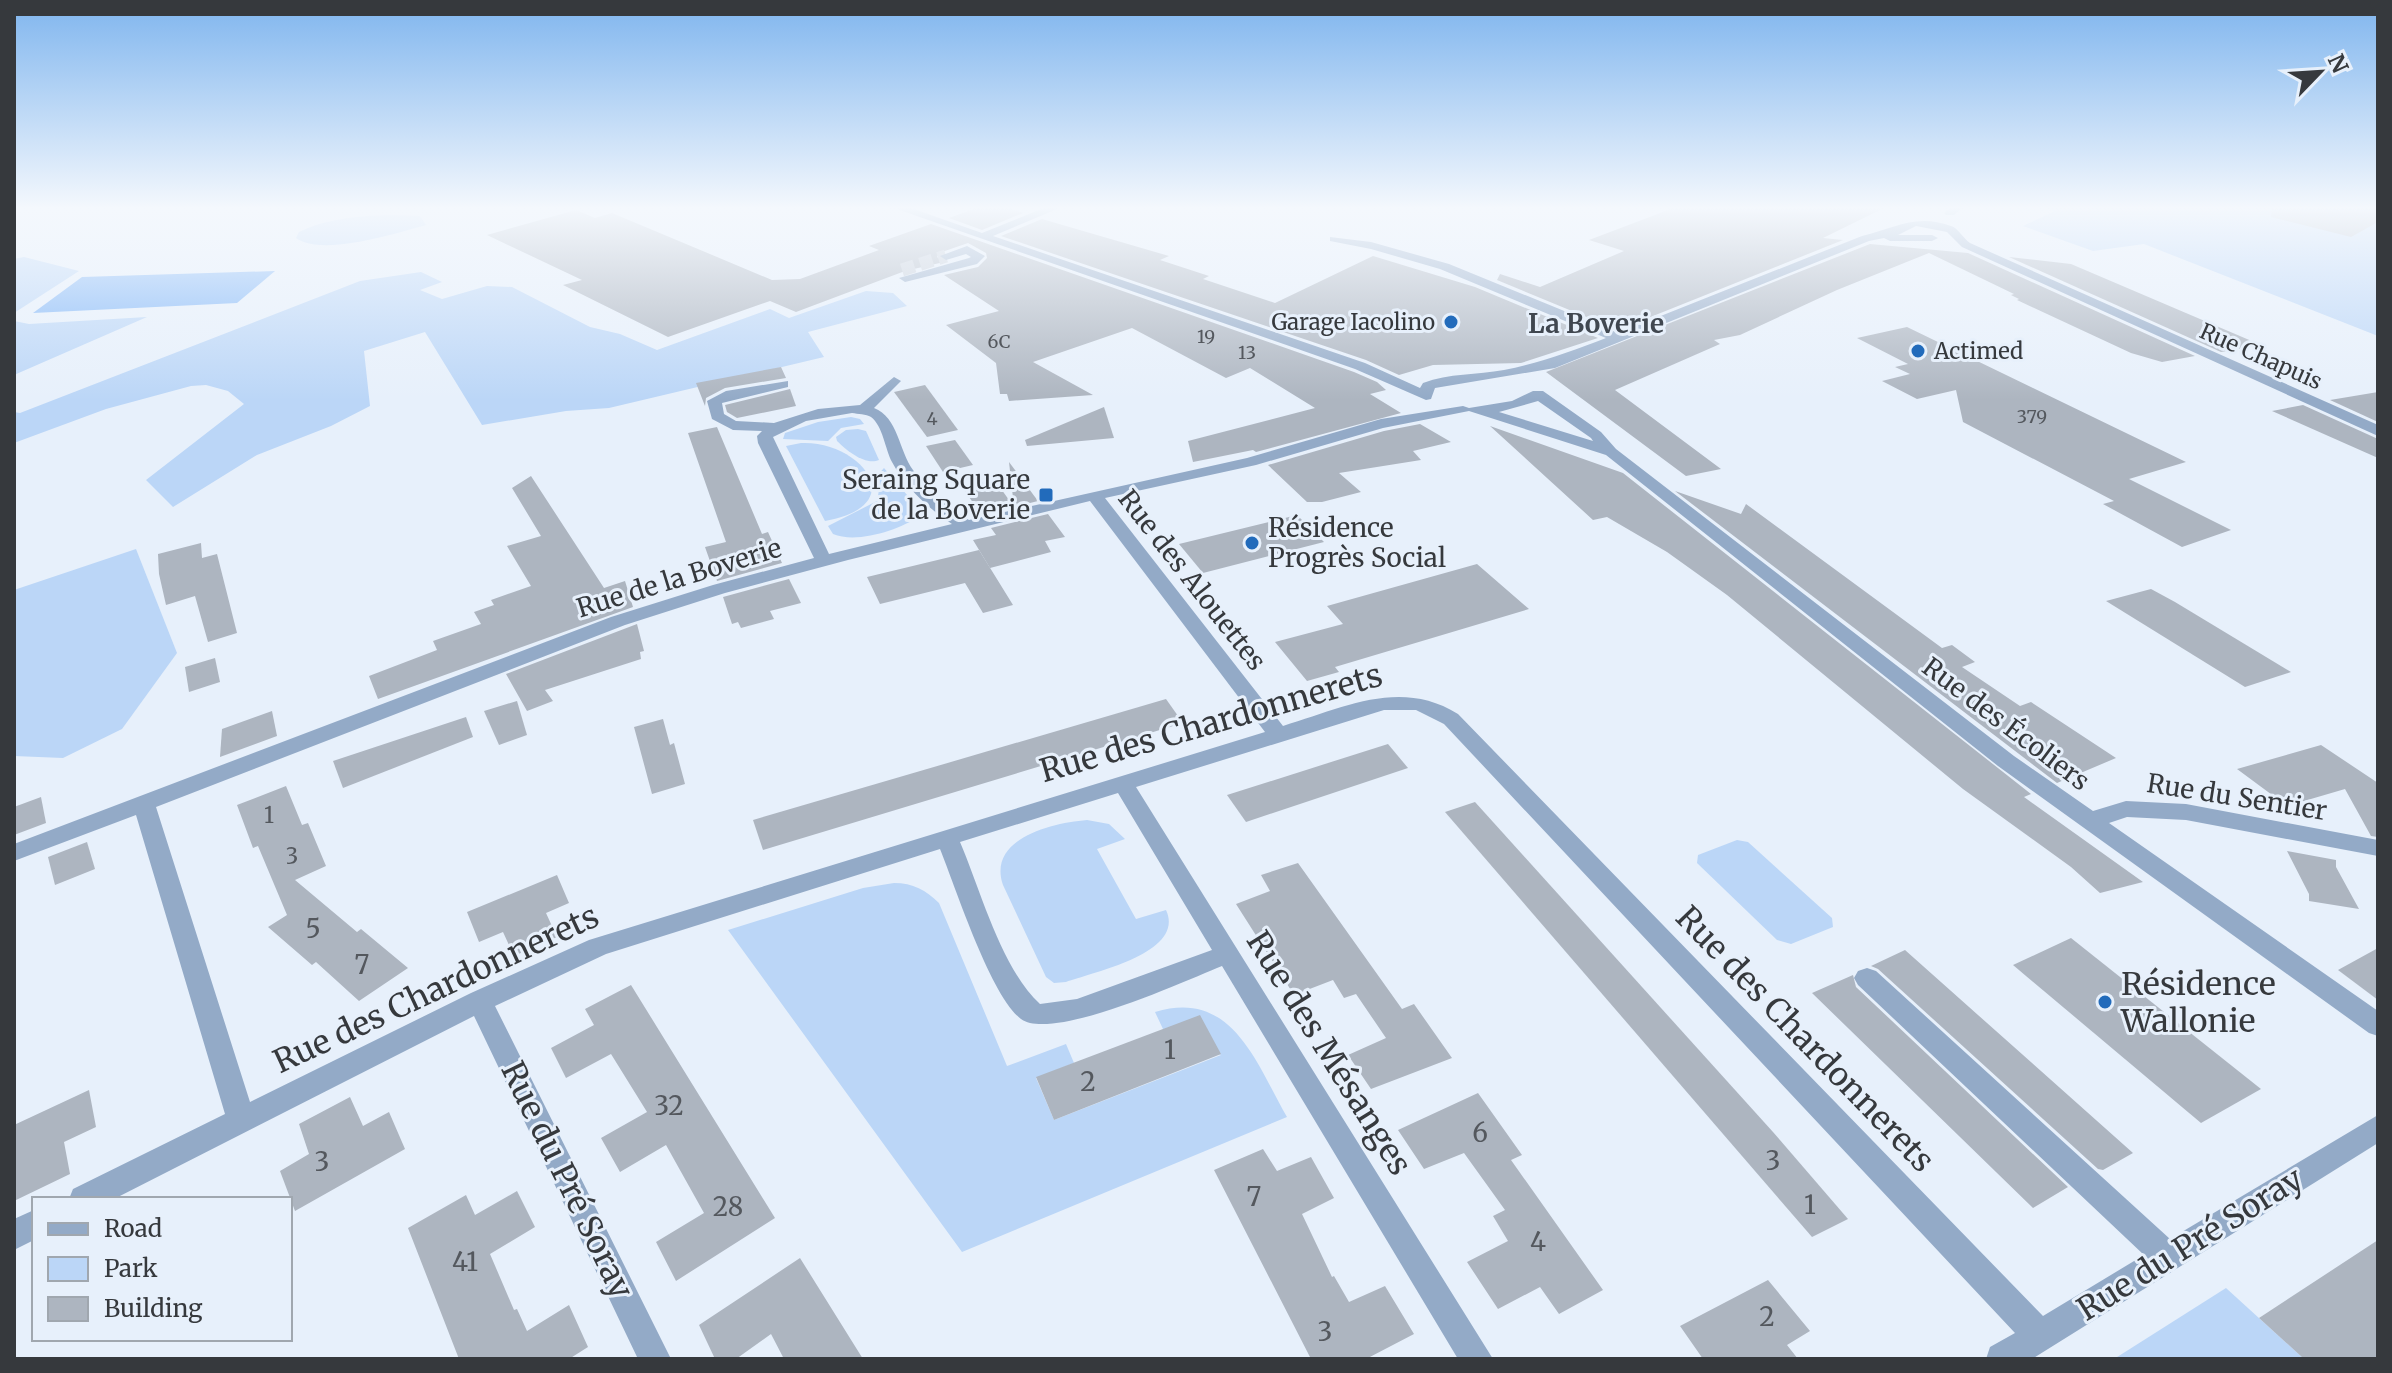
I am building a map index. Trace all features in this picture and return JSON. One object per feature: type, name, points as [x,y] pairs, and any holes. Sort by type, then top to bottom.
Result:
[{"type":"street","points":[[901,274],[917,271]]},
{"type":"street","points":[[1081,271],[1360,366],[1427,397]]},
{"type":"street","points":[[1459,271],[1620,339]]},
{"type":"street","name":"Rue de la Boverie","points":[[1427,397],[1428,386],[1439,381],[1499,375],[1550,365],[1789,271]]},
{"type":"street","name":"Rue Chapuis","points":[[2024,271],[2378,431]]},
{"type":"street","points":[[1538,392],[1551,372],[1550,365]]},
{"type":"street","points":[[1360,366],[1465,378]]},
{"type":"street","name":"Rue de la Boverie","points":[[14,853],[618,621],[824,561],[1094,495],[1276,455],[1381,424],[1517,405],[1529,401],[1538,392],[1524,381],[1499,375]]},
{"type":"street","points":[[863,410],[894,381]]},
{"type":"street","points":[[783,384],[726,395],[714,401],[717,416],[727,424],[774,427],[838,410],[872,412],[881,420],[900,462],[914,481],[945,513],[967,526]]},
{"type":"street","name":"Rue des Écoliers","points":[[1538,392],[1596,435],[1611,452],[1910,688],[2089,821],[2378,1025]]},
{"type":"street","name":"Rue de la Boverie","points":[[1427,397],[1441,406],[1469,410]]},
{"type":"street","name":"Rue de la Boverie","points":[[1381,424],[1427,397]]},
{"type":"street","name":"Rue des Écoliers","points":[[1469,410],[1611,452]]},
{"type":"street","points":[[774,427],[765,436],[766,443],[824,561]]},
{"type":"street","name":"Rue des Alouettes","points":[[1094,495],[1278,734]]},
{"type":"street","name":"Rue des Chardonnerets","points":[[88,1197],[480,1001],[598,947],[1278,734],[1358,710],[1403,701],[1423,703],[1451,719],[2040,1336]]},
{"type":"street","name":"Rue des Mésanges","points":[[1123,783],[1477,1359]]},
{"type":"street","points":[[144,804],[241,1120]]},
{"type":"street","name":"Rue du Sentier","points":[[2089,821],[2126,809],[2186,812],[2378,848]]},
{"type":"street","points":[[947,838],[1012,990],[1031,1012],[1053,1015],[1079,1009],[1228,954]]},
{"type":"street","points":[[1867,978],[2168,1257]]},
{"type":"street","name":"Rue du Pré Soray","points":[[480,1001],[655,1359]]},
{"type":"street","name":"Rue du Pré Soray","points":[[2002,1359],[2378,1128]]},
{"type":"street","points":[[14,1235],[32,1225]]},
{"type":"green space","points":[[14,271],[79,271],[14,313]]},
{"type":"green space","points":[[2213,271],[2378,271],[2378,336]]},
{"type":"green space","points":[[421,272],[442,282],[420,290],[442,299],[487,286],[512,287],[590,327],[620,334],[657,350],[770,309],[789,318],[866,291],[893,293],[907,306],[808,332],[824,357],[609,408],[566,411],[482,425],[425,332],[364,351],[370,406],[331,426],[257,455],[173,507],[146,480],[244,404],[228,391],[206,385],[191,386],[106,409],[14,443],[14,412],[20,413],[360,281]]},
{"type":"green space","points":[[147,317],[14,375],[14,321],[29,324]]},
{"type":"green space","points":[[851,417],[860,419],[864,424],[841,428],[828,441],[783,439],[785,433],[818,422]]},
{"type":"green space","points":[[846,430],[866,431],[879,460],[863,459],[837,441],[836,437]]},
{"type":"green space","points":[[801,443],[822,445],[858,462],[868,475],[872,488],[867,502],[852,513],[825,521],[786,446]]},
{"type":"green space","points":[[884,468],[919,509],[920,516],[878,534],[843,537],[833,534],[828,526],[877,501],[879,490],[875,478]]},
{"type":"green space","points":[[136,549],[177,653],[122,729],[63,758],[14,756],[14,590]]},
{"type":"green space","points":[[1087,820],[1109,824],[1125,839],[1097,849],[1136,919],[1166,910],[1169,925],[1163,938],[1134,958],[1066,982],[1054,983],[1046,977],[1003,885],[1001,869],[1004,856],[1026,836],[1056,825]]},
{"type":"green space","points":[[1737,840],[1748,842],[1832,918],[1833,927],[1791,944],[1777,940],[1697,863],[1698,855]]},
{"type":"green space","points":[[894,883],[919,888],[939,903],[1007,1066],[1066,1044],[1074,1063],[1036,1078],[1054,1120],[1221,1055],[1163,1029],[1155,1012],[1182,1007],[1204,1011],[1222,1020],[1238,1035],[1287,1117],[962,1252],[728,930],[863,888]]},
{"type":"green space","points":[[2226,1288],[2304,1359],[2114,1359]]},
{"type":"water","points":[[275,271],[237,303],[33,313],[82,277]]},
{"type":"building","points":[[563,271],[751,271],[772,280],[800,279],[822,271],[905,271],[796,312],[770,301],[668,337],[563,285],[582,280]]},
{"type":"building","points":[[961,271],[1066,271],[1354,372],[1377,382],[1386,390],[1370,394],[1401,413],[1256,452],[1253,450],[1193,462],[1188,441],[1315,408],[1250,368],[1226,378],[1132,328],[1033,362],[1093,395],[1009,401],[1007,394],[1000,394],[996,363],[946,325],[999,311],[944,275]]},
{"type":"building","points":[[1104,271],[1194,271],[1209,276],[1203,279],[1275,303],[1342,271],[1423,271],[1475,287],[1598,338],[1521,363],[1433,365],[1399,375],[1366,360]]},
{"type":"building","points":[[1577,271],[1765,271],[1618,330],[1497,280],[1500,274],[1540,287]]},
{"type":"building","points":[[1801,271],[1884,271],[1740,335],[1714,340],[1720,344],[1615,390],[1721,469],[1686,476],[1546,372]]},
{"type":"building","points":[[1966,271],[2008,271],[2195,356],[2162,362],[2131,353],[2017,300],[2011,295],[2014,294]]},
{"type":"building","points":[[2040,271],[2088,271],[2261,345],[2221,352]]},
{"type":"building","points":[[1907,327],[2186,462],[2129,479],[2231,530],[2182,547],[2103,504],[2114,501],[1963,422],[1956,390],[1917,399],[1882,381],[1910,374],[1895,367],[1908,364],[1857,338]]},
{"type":"building","points":[[781,367],[786,378],[725,388],[706,398],[705,406],[696,383]]},
{"type":"building","points":[[925,385],[958,430],[927,437],[894,392]]},
{"type":"building","points":[[790,389],[796,406],[737,418],[727,412],[725,405]]},
{"type":"building","points":[[2378,392],[2378,422],[2330,400]]},
{"type":"building","points":[[2303,405],[2378,439],[2378,458],[2272,411]]},
{"type":"building","points":[[1104,407],[1114,438],[1027,446],[1025,440]]},
{"type":"building","points":[[1420,424],[1451,442],[1413,451],[1421,460],[1339,473],[1361,492],[1322,502],[1307,502],[1268,465],[1384,431]]},
{"type":"building","points":[[1490,426],[1623,473],[2031,794],[2024,797],[2143,882],[2100,893],[2071,867],[1963,789],[1727,595],[1667,552],[1607,517],[1593,520]]},
{"type":"building","points":[[717,427],[762,534],[768,532],[782,563],[717,581],[705,547],[726,542],[688,433]]},
{"type":"building","points":[[955,440],[973,465],[943,472],[926,446]]},
{"type":"building","points":[[1009,462],[1038,501],[1014,507]]},
{"type":"building","points":[[531,476],[604,588],[625,581],[633,607],[378,699],[369,676],[437,650],[433,641],[481,624],[474,612],[494,605],[491,600],[531,586],[507,546],[541,536],[512,488]]},
{"type":"building","points":[[994,479],[1014,507],[981,514],[962,487]]},
{"type":"building","points":[[1675,491],[1741,514],[1746,504],[1942,648],[1952,645],[1975,662],[1962,667],[2020,706],[2031,702],[2116,758],[2057,783]]},
{"type":"building","points":[[1048,514],[1065,537],[1045,541],[1051,552],[990,568],[973,540],[996,535],[991,528]]},
{"type":"building","name":"Résidence Progrès Social","points":[[1297,515],[1324,542],[1203,573],[1179,544]]},
{"type":"building","points":[[201,543],[202,558],[217,554],[237,633],[208,642],[195,596],[166,605],[159,574],[158,554]]},
{"type":"building","points":[[979,550],[1013,605],[983,613],[965,583],[880,604],[867,577]]},
{"type":"building","points":[[1477,564],[1529,609],[1335,667],[1339,672],[1307,681],[1275,642],[1343,624],[1327,606]]},
{"type":"building","points":[[789,579],[801,603],[770,611],[774,619],[741,628],[738,622],[732,624],[723,597]]},
{"type":"building","points":[[2151,589],[2291,672],[2245,687],[2106,601]]},
{"type":"building","points":[[637,624],[644,651],[640,652],[641,659],[545,690],[553,701],[527,711],[506,674]]},
{"type":"building","points":[[215,658],[220,682],[189,692],[185,667]]},
{"type":"building","points":[[1166,699],[1183,723],[763,850],[753,820]]},
{"type":"building","points":[[517,701],[527,735],[499,745],[484,711]]},
{"type":"building","points":[[272,711],[277,736],[220,757],[222,729]]},
{"type":"building","points":[[466,717],[473,737],[343,788],[333,761]]},
{"type":"building","points":[[663,719],[670,745],[674,743],[685,784],[652,794],[634,727]]},
{"type":"building","points":[[1388,744],[1408,768],[1246,822],[1227,795]]},
{"type":"building","points":[[2321,745],[2378,783],[2378,837],[2371,836],[2345,789],[2287,806],[2237,769]]},
{"type":"building","points":[[286,786],[302,825],[308,823],[326,866],[295,880],[357,932],[361,929],[408,968],[359,1001],[316,962],[312,965],[268,927],[287,915],[258,846],[253,848],[237,805]]},
{"type":"building","points":[[41,797],[46,823],[14,835],[14,807]]},
{"type":"building","points":[[1475,802],[1848,1219],[1812,1237],[1445,812]]},
{"type":"building","points":[[87,842],[95,869],[55,885],[48,857]]},
{"type":"building","points":[[2287,851],[2336,860],[2336,867],[2359,909],[2309,901],[2309,894]]},
{"type":"building","points":[[1298,863],[1402,1009],[1414,1004],[1452,1058],[1371,1089],[1348,1055],[1386,1038],[1356,994],[1344,998],[1333,980],[1294,995],[1236,904],[1270,891],[1261,875]]},
{"type":"building","points":[[557,875],[569,903],[546,913],[557,937],[514,956],[503,932],[479,942],[467,912]]},
{"type":"building","name":"Résidence Wallonie","points":[[2071,938],[2261,1089],[2201,1123],[2013,965]]},
{"type":"building","points":[[2378,948],[2378,1000],[2338,970]]},
{"type":"building","points":[[1905,950],[2133,1153],[2103,1170],[2098,1169],[1878,969],[1871,966]]},
{"type":"building","points":[[1853,975],[1856,987],[2068,1187],[2033,1208],[1812,993]]},
{"type":"building","points":[[631,985],[775,1218],[676,1281],[656,1242],[704,1213],[666,1145],[620,1172],[601,1138],[647,1112],[611,1054],[566,1078],[551,1048],[594,1025],[585,1009]]},
{"type":"building","points":[[1200,1015],[1221,1054],[1054,1120],[1036,1077]]},
{"type":"building","points":[[89,1090],[96,1127],[64,1142],[70,1174],[14,1201],[14,1125]]},
{"type":"building","points":[[1478,1093],[1522,1155],[1511,1160],[1603,1290],[1559,1314],[1540,1287],[1498,1309],[1467,1262],[1508,1241],[1493,1216],[1505,1210],[1464,1153],[1424,1169],[1398,1130]]},
{"type":"building","points":[[350,1097],[363,1126],[389,1112],[405,1149],[295,1211],[280,1171],[309,1154],[299,1124]]},
{"type":"building","points":[[1263,1149],[1277,1171],[1311,1157],[1334,1198],[1302,1214],[1332,1277],[1349,1302],[1385,1286],[1414,1334],[1366,1359],[1311,1359],[1214,1170]]},
{"type":"building","points":[[517,1191],[535,1227],[490,1254],[514,1310],[517,1309],[527,1331],[569,1305],[588,1347],[569,1359],[459,1359],[408,1228],[466,1195],[475,1215]]},
{"type":"building","points":[[2378,1240],[2378,1359],[2304,1359],[2259,1318]]},
{"type":"building","points":[[800,1258],[863,1359],[784,1359],[771,1334],[736,1359],[715,1359],[699,1325]]},
{"type":"building","points":[[1768,1280],[1810,1331],[1787,1345],[1798,1359],[1703,1359],[1680,1326]]},
{"type":"place","name":"Garage Iacolino","points":[[1451,322]]},
{"type":"place","name":"Actimed","points":[[1918,351]]},
{"type":"place","name":"Seraing Square de la Boverie","points":[[1046,495]]},
{"type":"place","name":"Résidence Progrès Social","points":[[1252,543]]},
{"type":"place","name":"Résidence Wallonie","points":[[2105,1002]]},
{"type":"district","name":"La Boverie","points":[[1596,324]]}]
